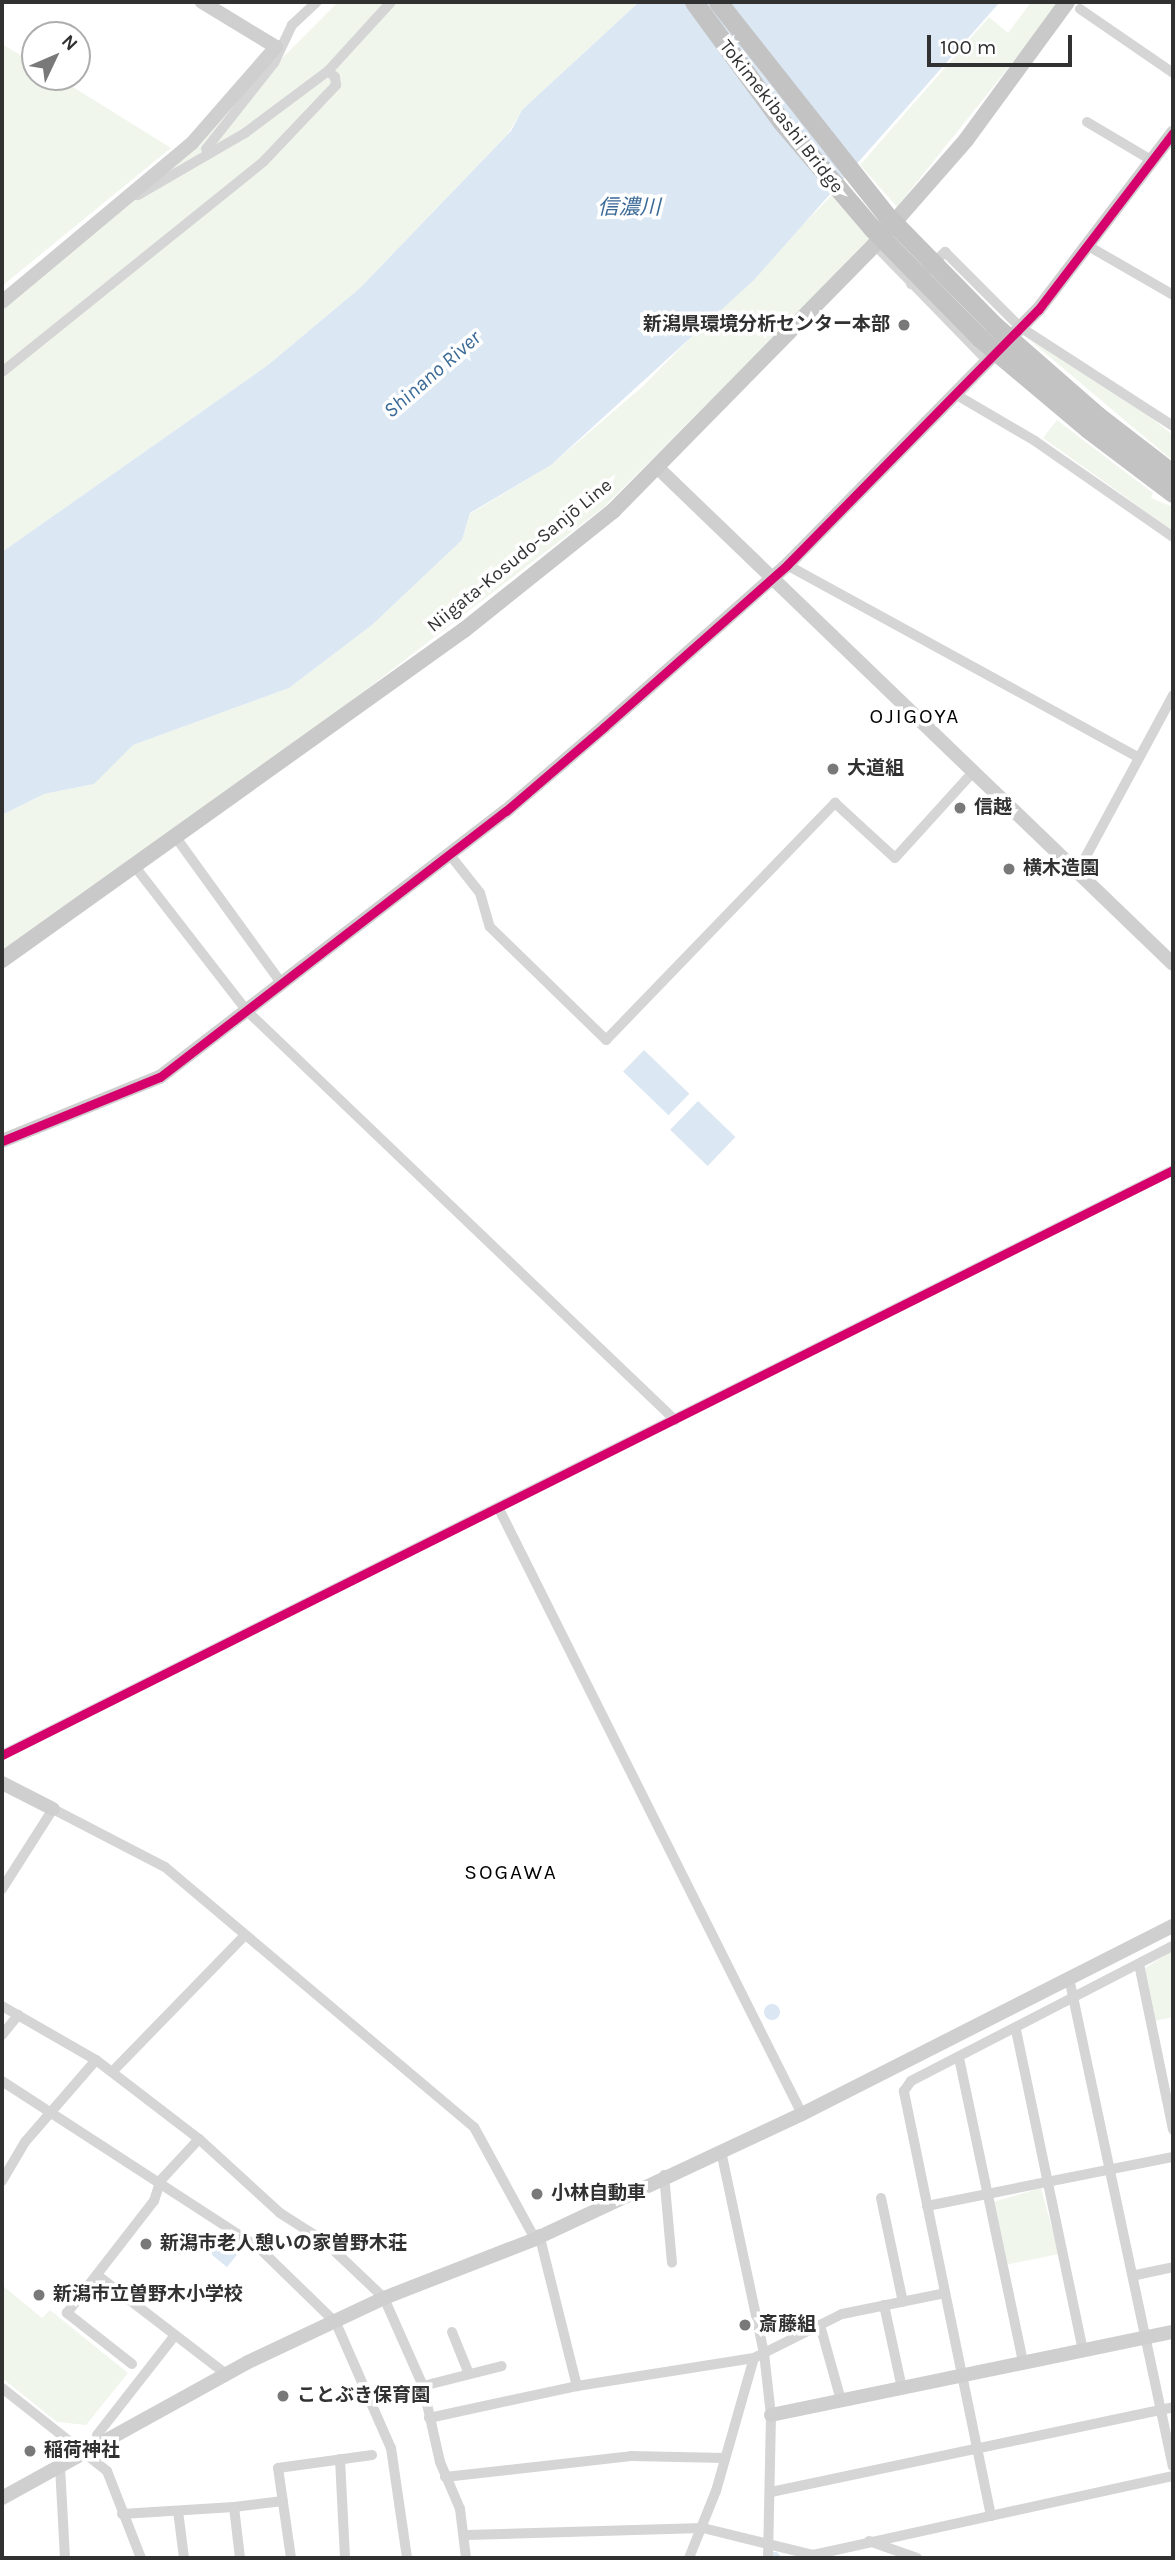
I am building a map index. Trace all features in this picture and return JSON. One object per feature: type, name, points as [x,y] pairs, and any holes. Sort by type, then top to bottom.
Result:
[{"type":"highway","points":[[694,2],[781,121],[872,228],[980,338],[1093,423],[1173,474]]},
{"type":"highway","points":[[718,2],[886,215],[1093,423],[1173,493]]},
{"type":"main road","name":"Niigata-Kosudo-Sanjō Line","points":[[2,960],[177,839],[464,630],[613,511],[875,244],[966,140],[1074,6]]},
{"type":"street","points":[[202,2],[276,47]]},
{"type":"street","points":[[2,302],[192,143],[317,2]]},
{"type":"street","points":[[111,211],[202,154],[245,133],[328,71],[391,2]]},
{"type":"street","points":[[1074,6],[1173,73]]},
{"type":"street","points":[[202,154],[266,75],[276,47]]},
{"type":"street","points":[[2,372],[264,162],[336,85],[328,71]]},
{"type":"street","points":[[1087,122],[1153,161]]},
{"type":"street","points":[[2,1141],[147,1085],[450,855],[786,565],[1020,327],[1090,247],[1173,133]]},
{"type":"street","points":[[875,244],[988,360]]},
{"type":"street","points":[[1090,247],[1173,295]]},
{"type":"street","points":[[912,284],[945,252],[1020,327],[1173,426]]},
{"type":"street","points":[[955,394],[1035,441],[1173,537]]},
{"type":"street","points":[[657,467],[770,579],[1173,964]]},
{"type":"street","points":[[786,565],[1139,758]]},
{"type":"street","points":[[1078,871],[1173,695]]},
{"type":"street","points":[[450,855],[480,893],[490,928],[606,1040],[835,803],[895,858],[973,772]]},
{"type":"street","points":[[177,839],[282,984]]},
{"type":"street","points":[[136,868],[247,1011],[675,1420]]},
{"type":"street","points":[[2,1755],[1173,1170]]},
{"type":"street","points":[[499,1509],[802,2114]]},
{"type":"street","points":[[2,1783],[165,1867],[474,2127],[537,2236],[577,2386]]},
{"type":"street","points":[[2,1889],[53,1809]]},
{"type":"street","points":[[2,2498],[226,2374],[384,2298],[537,2236],[664,2175],[802,2114],[1173,1926]]},
{"type":"street","points":[[112,2072],[244,1935]]},
{"type":"street","points":[[991,2516],[980,2446],[961,2375],[904,2091],[911,2081],[1016,2030],[1075,1996],[1173,1946]]},
{"type":"street","points":[[1139,1964],[1173,2130]]},
{"type":"street","points":[[1069,1978],[1136,2276],[1146,2337],[1168,2408],[1173,2466]]},
{"type":"street","points":[[2,2007],[96,2060],[199,2138],[242,2182],[324,2241],[384,2298],[423,2386],[445,2477],[467,2535],[466,2558]]},
{"type":"street","points":[[2,2035],[18,2015]]},
{"type":"street","points":[[1016,2030],[1050,2182],[1083,2350]]},
{"type":"street","points":[[959,2057],[1023,2363]]},
{"type":"street","points":[[2,2181],[49,2112],[96,2060]]},
{"type":"street","points":[[2,2081],[161,2180],[259,2248],[336,2323],[391,2448],[407,2558]]},
{"type":"street","points":[[132,2364],[67,2313],[154,2201],[161,2180],[199,2138]]},
{"type":"street","points":[[721,2151],[771,2415],[768,2553]]},
{"type":"street","points":[[927,2206],[1173,2157]]},
{"type":"street","points":[[664,2175],[672,2263]]},
{"type":"street","points":[[881,2198],[903,2302]]},
{"type":"street","points":[[1136,2276],[1173,2267]]},
{"type":"street","points":[[97,2275],[226,2374]]},
{"type":"street","points":[[429,2418],[577,2386],[759,2355],[820,2325],[884,2305],[945,2293]]},
{"type":"street","points":[[884,2305],[901,2388]]},
{"type":"street","points":[[820,2325],[841,2400]]},
{"type":"street","points":[[452,2332],[469,2374]]},
{"type":"street","points":[[771,2415],[1173,2332]]},
{"type":"street","points":[[99,2445],[97,2435],[175,2335]]},
{"type":"street","points":[[689,2558],[703,2528],[759,2355]]},
{"type":"street","points":[[423,2386],[502,2366]]},
{"type":"street","points":[[2,2388],[107,2471],[141,2558]]},
{"type":"street","points":[[771,2492],[1168,2408]]},
{"type":"street","points":[[291,2558],[278,2468],[372,2455]]},
{"type":"street","points":[[445,2477],[631,2456],[725,2458]]},
{"type":"street","points":[[340,2459],[345,2558]]},
{"type":"street","points":[[60,2466],[65,2558]]},
{"type":"street","points":[[467,2535],[703,2528],[768,2553],[813,2555],[869,2540],[1173,2476]]},
{"type":"street","points":[[122,2514],[283,2501]]},
{"type":"street","points":[[234,2507],[240,2558]]},
{"type":"street","points":[[178,2511],[184,2558]]},
{"type":"street","points":[[869,2540],[917,2558]]},
{"type":"shaded area","points":[[338,2],[639,2],[522,110],[508,134],[360,288],[268,365],[2,552],[2,310],[188,153]]},
{"type":"shaded area","points":[[1031,2],[1061,2],[897,207],[860,165],[989,17],[1008,33]]},
{"type":"shaded area","points":[[2,44],[21,56],[21,91],[79,91],[171,148],[2,286]]},
{"type":"shaded area","points":[[832,195],[871,239],[604,507],[281,755],[2,950],[2,815],[44,794],[90,785],[133,745],[289,688],[372,625],[462,540],[470,514],[551,465],[642,387]]},
{"type":"shaded area","points":[[1026,337],[1126,398],[1173,435],[1173,461]]},
{"type":"shaded area","points":[[1057,420],[1153,493],[1151,498],[1173,507],[1173,531],[1043,438]]},
{"type":"shaded area","points":[[1173,1950],[1173,2017],[1155,2021],[1144,1969]]},
{"type":"shaded area","points":[[1041,2188],[1059,2254],[1005,2265],[993,2202]]},
{"type":"shaded area","points":[[2,2285],[42,2318],[50,2310],[128,2373],[86,2425],[57,2422],[2,2378]]},
{"type":"water","name":"信濃川","points":[[639,2],[1000,2],[754,280],[551,465],[470,513],[462,540],[372,625],[289,688],[133,745],[94,784],[44,794],[2,815],[2,552],[268,365],[360,288],[511,131],[522,110]]},
{"type":"water","points":[[644,1050],[689,1094],[668,1115],[623,1072]]},
{"type":"water","points":[[698,1101],[735,1137],[708,1166],[670,1130]]},
{"type":"water","points":[[769,2004],[775,2004],[780,2012],[778,2018],[769,2020],[764,2015],[764,2009]]},
{"type":"water","points":[[209,2232],[237,2255],[227,2267],[199,2244]]},
{"type":"cycle path","points":[[2,1141],[160,1077],[506,811],[604,727],[787,565],[1038,310],[1173,133]]},
{"type":"cycle path","points":[[2,1755],[1173,1170]]},
{"type":"place","name":"新潟県環境分析センター本部","points":[[904,325]]},
{"type":"place","name":"大道組","points":[[833,769]]},
{"type":"place","name":"信越","points":[[960,808]]},
{"type":"place","name":"横木造園","points":[[1009,869]]},
{"type":"place","name":"小林自動車","points":[[537,2194]]},
{"type":"place","name":"新潟市老人憩いの家曽野木荘","points":[[146,2244]]},
{"type":"place","name":"新潟市立曽野木小学校","points":[[39,2295]]},
{"type":"place","name":"斎藤組","points":[[745,2325]]},
{"type":"place","name":"ことぶき保育園","points":[[283,2396]]},
{"type":"place","name":"稲荷神社","points":[[30,2451]]},
{"type":"district","name":"OJIGOYA","points":[[915,716]]},
{"type":"district","name":"SOGAWA","points":[[511,1872]]},
{"type":"water label","name":"Shinano River","points":[[432,374]]}]
